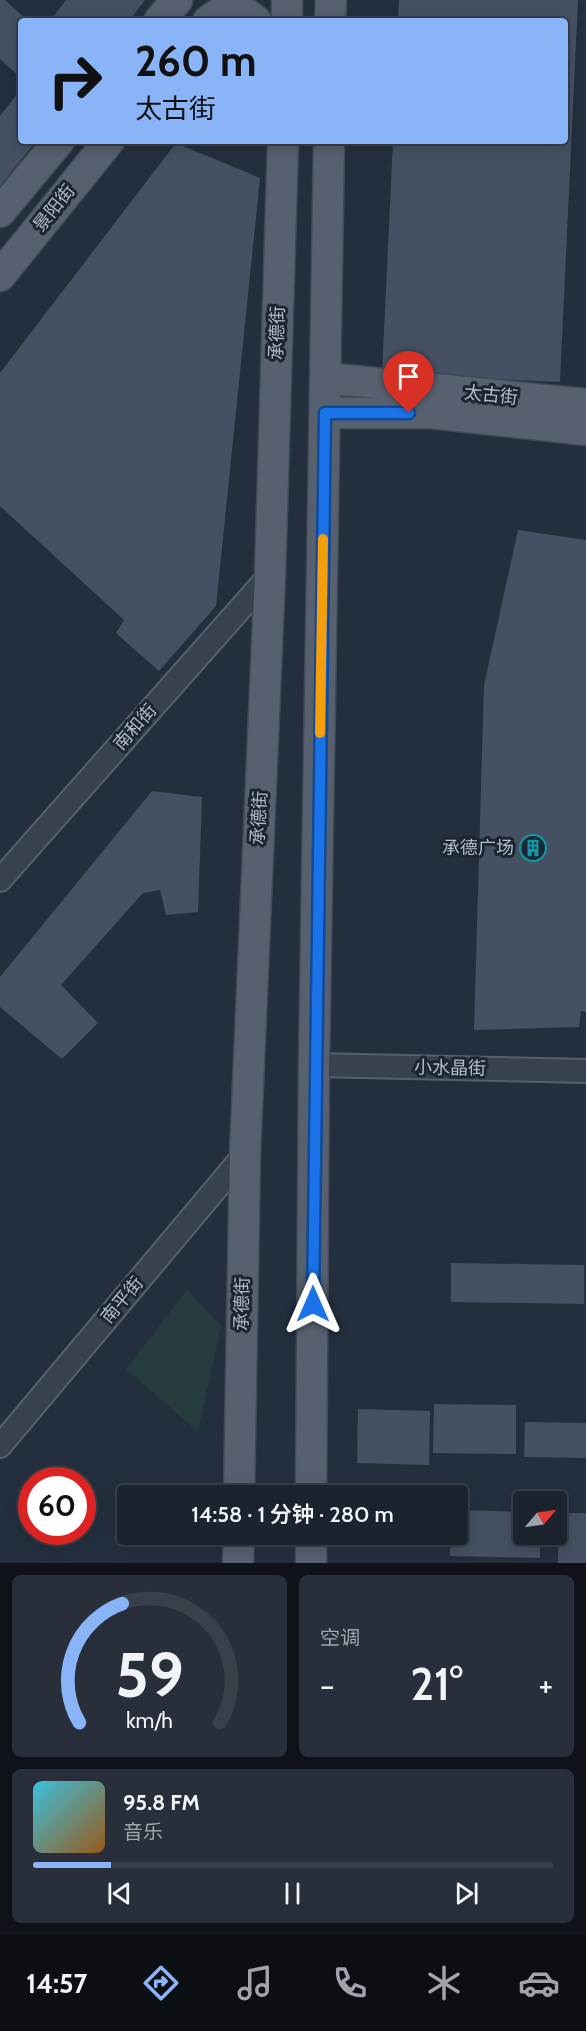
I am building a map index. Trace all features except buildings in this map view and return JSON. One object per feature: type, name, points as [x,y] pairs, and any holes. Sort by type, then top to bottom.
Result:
[{"type":"main road","points":[[162,18],[177,0]]},
{"type":"main road","points":[[209,18],[223,0]]},
{"type":"main road","points":[[287,0],[287,18]]},
{"type":"main road","points":[[330,18],[331,0]]},
{"type":"main road","points":[[212,18],[224,10],[244,12],[252,18]]},
{"type":"main road","points":[[0,212],[57,144]]},
{"type":"main road","name":"景阳街","points":[[0,276],[107,144]]},
{"type":"main road","name":"承德街","points":[[239,1485],[245,1154],[270,574],[283,144]]},
{"type":"main road","points":[[311,1485],[314,1065],[328,144]]},
{"type":"main road","name":"太古街","points":[[325,378],[586,404]]},
{"type":"main road","name":"太古街","points":[[325,413],[430,413],[586,430]]},
{"type":"main road","points":[[238,1545],[238,1563]]},
{"type":"main road","points":[[311,1545],[311,1563]]},
{"type":"street","name":"南和街","points":[[0,880],[270,574]]},
{"type":"street","name":"小水晶街","points":[[314,1065],[586,1071]]},
{"type":"street","name":"南平街","points":[[0,1446],[245,1154]]},
{"type":"green space","points":[[187,1290],[221,1326],[198,1432],[126,1369]]},
{"type":"slow traffic","points":[[320,733],[323,539]]},
{"type":"place","name":"承德广场","points":[[533,848]]},
{"type":"route","points":[[313,1304],[314,1065],[325,413],[409,413]]}]
